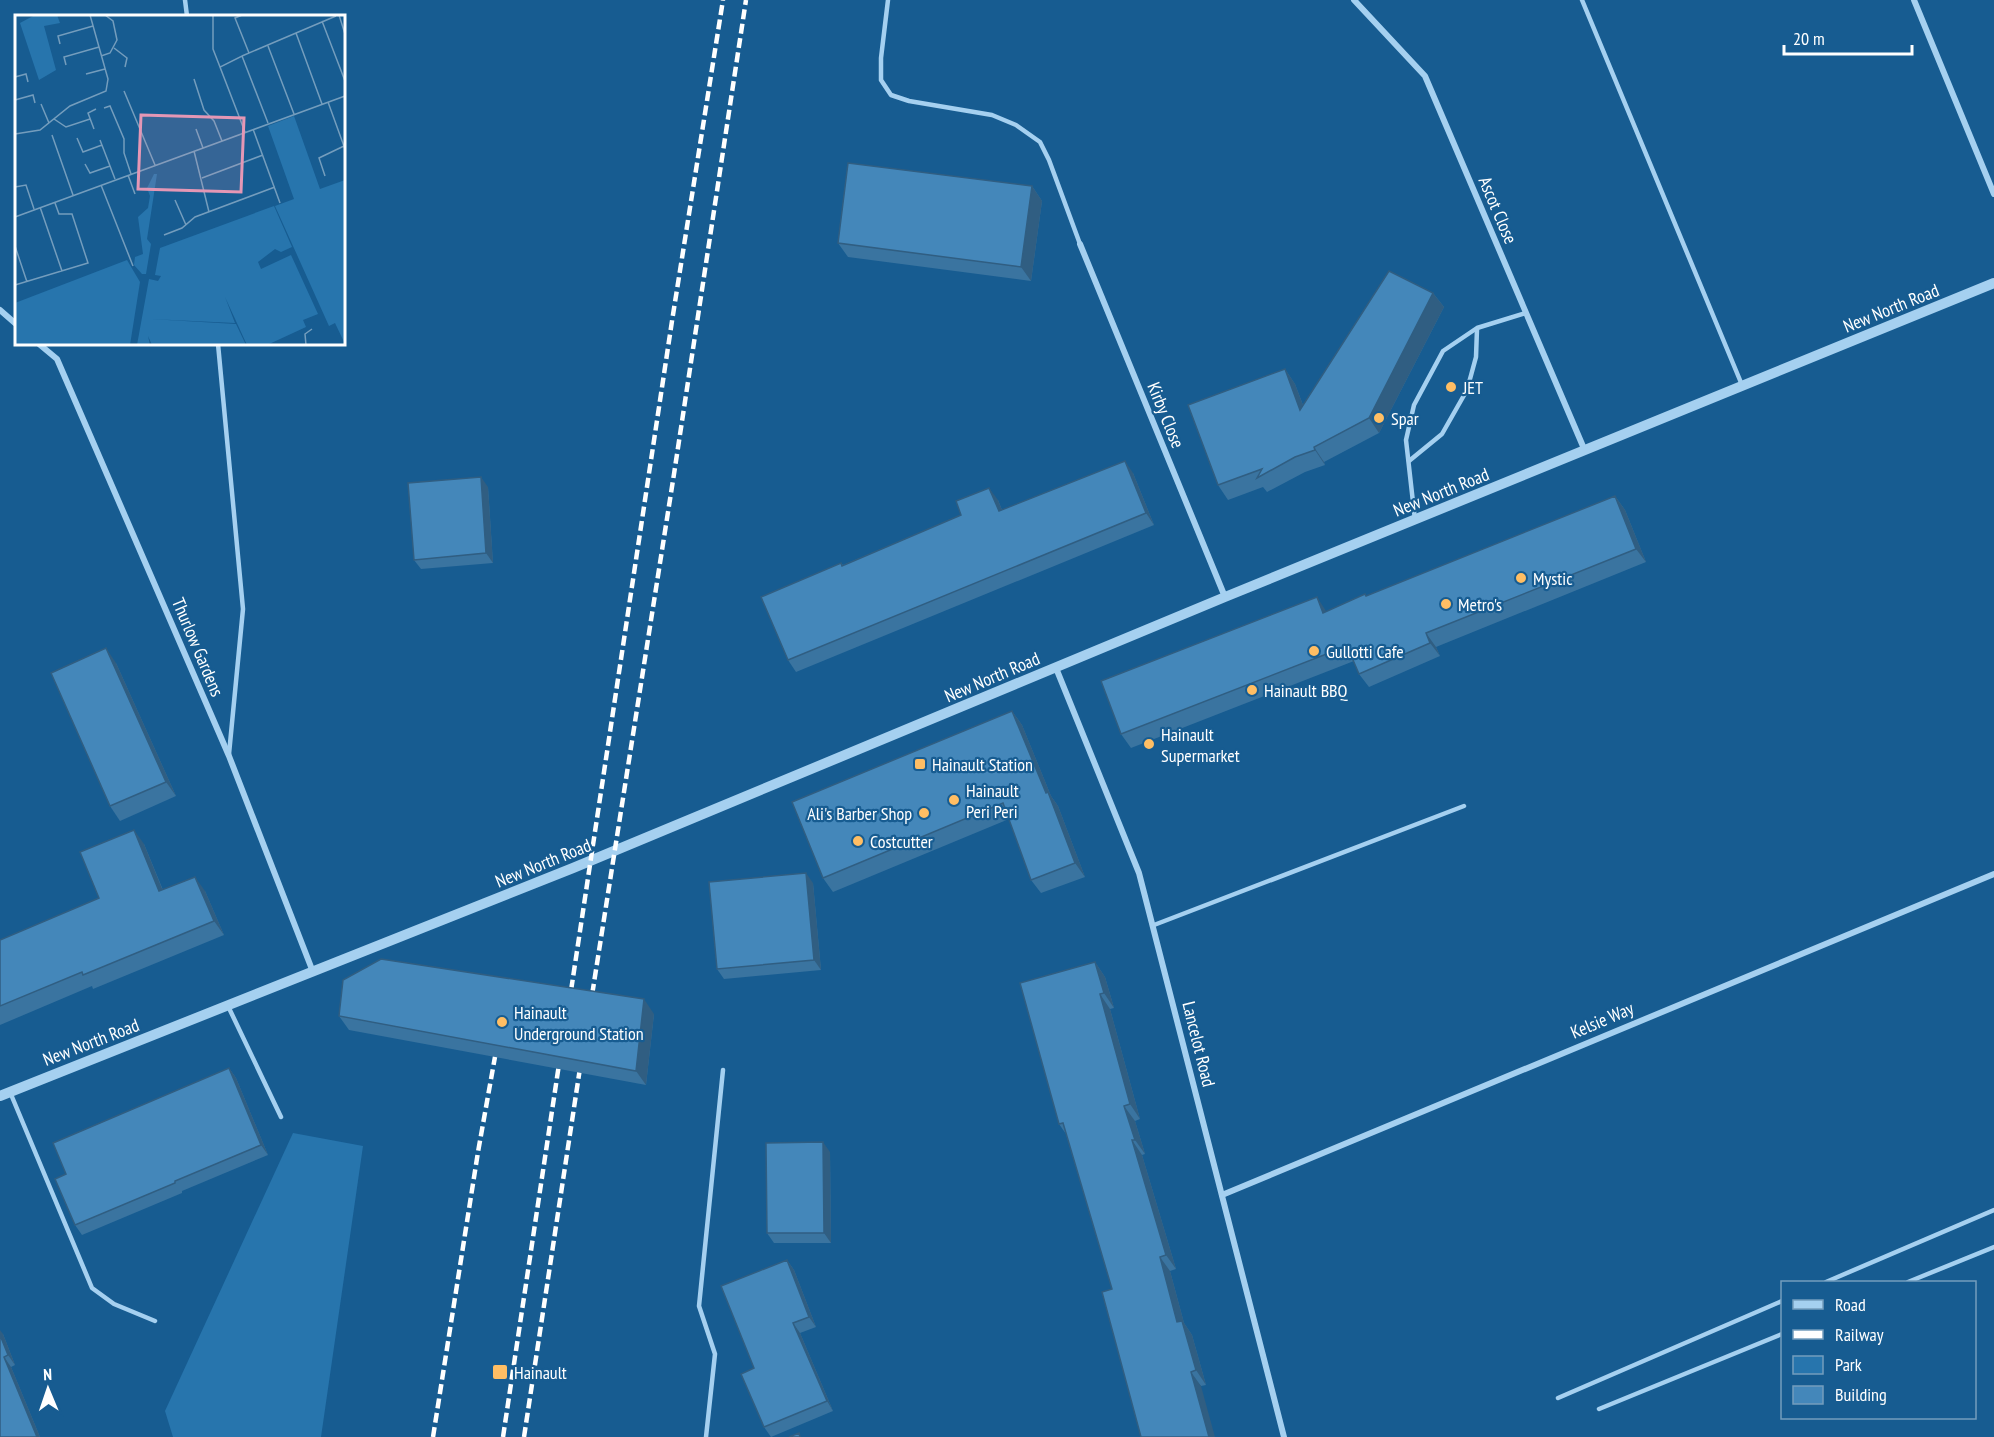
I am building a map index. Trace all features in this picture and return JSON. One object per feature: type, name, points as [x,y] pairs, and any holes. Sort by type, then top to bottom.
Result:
[{"type":"street","name":"Ascot Close","points":[[1354,0],[1425,76],[1585,451]]},
{"type":"street","points":[[1914,0],[1994,194]]},
{"type":"street","name":"Kirby Close","points":[[1080,244],[1225,597]]},
{"type":"street","name":"New North Road","points":[[5,1094],[573,868],[1225,597],[1994,284]]},
{"type":"street","points":[[0,310],[15,323]]},
{"type":"street","name":"Thurlow Gardens","points":[[40,345],[57,359],[229,756],[313,973]]},
{"type":"street","name":"Lancelot Road","points":[[1056,668],[1139,873],[1284,1437]]},
{"type":"street","name":"Kelsie Way","points":[[1222,1195],[1994,874]]},
{"type":"lane","points":[[185,0],[187,15]]},
{"type":"lane","points":[[888,0],[881,58],[881,80],[891,95],[909,101],[992,115],[1016,125],[1040,142],[1049,160],[1080,244]]},
{"type":"lane","points":[[1582,0],[1743,387]]},
{"type":"lane","points":[[1416,520],[1406,440],[1414,405],[1443,351],[1477,328],[1526,313]]},
{"type":"lane","points":[[1408,461],[1442,434],[1467,390],[1476,357],[1477,328]]},
{"type":"lane","points":[[218,345],[243,609],[229,756]]},
{"type":"lane","points":[[1154,925],[1464,806]]},
{"type":"lane","points":[[228,1006],[281,1117]]},
{"type":"lane","points":[[706,1437],[715,1354],[699,1306],[723,1070]]},
{"type":"lane","points":[[5,1094],[92,1288],[114,1304],[155,1321]]},
{"type":"lane","points":[[1828,1281],[1994,1210]]},
{"type":"lane","points":[[1910,1281],[1994,1247]]},
{"type":"lane","points":[[1558,1398],[1781,1301]]},
{"type":"lane","points":[[1599,1409],[1781,1334]]},
{"type":"green space","points":[[293,1133],[363,1146],[321,1437],[173,1437],[165,1411]]},
{"type":"building","points":[[848,163],[1032,186],[1021,267],[838,243]]},
{"type":"building","points":[[1389,271],[1433,293],[1369,418],[1314,447],[1315,450],[1295,457],[1257,478],[1262,469],[1218,485],[1188,405],[1285,369],[1300,410]]},
{"type":"building","points":[[1125,461],[1146,513],[788,660],[761,597],[841,563],[842,566],[961,515],[956,501],[989,488],[999,511]]},
{"type":"building","points":[[481,477],[486,553],[414,560],[408,483]]},
{"type":"building","points":[[1615,496],[1636,549],[1426,633],[1430,643],[1359,674],[1347,646],[1121,734],[1101,681],[1317,597],[1323,613],[1365,594],[1366,596]]},
{"type":"building","points":[[106,648],[166,782],[110,806],[51,673]]},
{"type":"building","points":[[1012,711],[1046,793],[1048,792],[1075,863],[1031,880],[1003,803],[823,878],[792,802]]},
{"type":"building","points":[[134,830],[159,891],[195,877],[214,921],[83,975],[82,972],[0,1006],[0,940],[99,898],[80,852]]},
{"type":"building","points":[[806,873],[814,960],[717,969],[709,882]]},
{"type":"building","name":"Hainault Underground Station","points":[[381,959],[644,999],[636,1071],[339,1016],[343,980]]},
{"type":"building","points":[[1095,962],[1104,993],[1100,994],[1130,1104],[1124,1106],[1135,1140],[1132,1140],[1166,1255],[1160,1257],[1177,1322],[1182,1321],[1196,1370],[1191,1372],[1209,1437],[1141,1437],[1102,1292],[1112,1289],[1063,1123],[1059,1124],[1020,983]]},
{"type":"building","points":[[229,1068],[261,1145],[75,1225],[55,1179],[66,1174],[53,1143]]},
{"type":"building","points":[[823,1142],[824,1233],[767,1233],[766,1143]]},
{"type":"building","points":[[787,1260],[809,1317],[793,1323],[827,1401],[764,1427],[741,1374],[754,1368],[721,1286]]},
{"type":"building","points":[[0,1335],[8,1355],[4,1357],[37,1437],[0,1437]]},
{"type":"railway","points":[[569,1004],[723,0]]},
{"type":"railway","points":[[590,1008],[746,0]]},
{"type":"railway","points":[[433,1437],[498,1040]]},
{"type":"railway","points":[[503,1437],[561,1051]]},
{"type":"railway","points":[[524,1437],[582,1055]]},
{"type":"place","name":"JET","points":[[1451,387]]},
{"type":"place","name":"Spar","points":[[1379,418]]},
{"type":"place","name":"Mystic","points":[[1521,578]]},
{"type":"place","name":"Metro's","points":[[1446,604]]},
{"type":"place","name":"Gullotti Cafe","points":[[1314,651]]},
{"type":"place","name":"Hainault BBQ","points":[[1252,690]]},
{"type":"place","name":"Hainault Supermarket","points":[[1149,744]]},
{"type":"place","name":"Hainault Station","points":[[920,764]]},
{"type":"place","name":"Hainault Peri Peri","points":[[954,800]]},
{"type":"place","name":"Ali's Barber Shop","points":[[924,813]]},
{"type":"place","name":"Costcutter","points":[[858,841]]},
{"type":"place","name":"Hainault Underground Station","points":[[502,1022]]},
{"type":"place","name":"Hainault","points":[[500,1372]]}]
